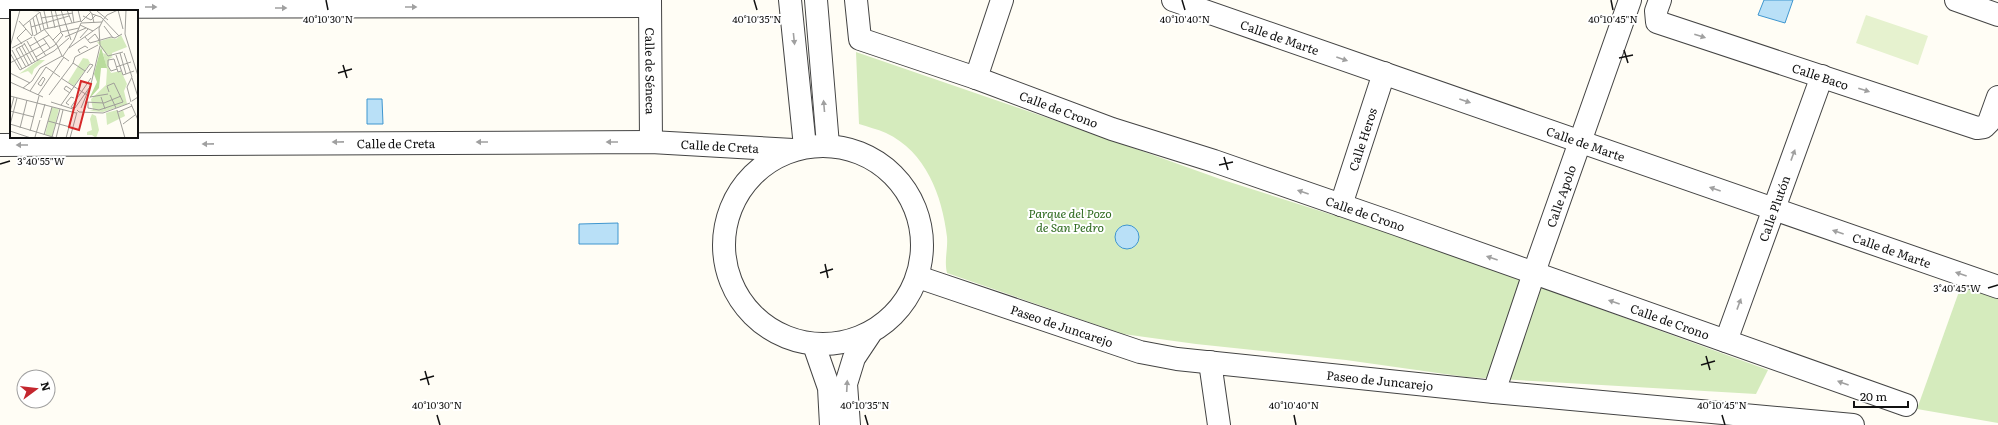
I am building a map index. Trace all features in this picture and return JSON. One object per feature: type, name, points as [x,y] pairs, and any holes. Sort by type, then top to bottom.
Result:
[{"type":"street","points":[[790,0],[799,148],[763,166],[739,190],[726,222],[724,256],[733,289],[753,316],[775,333],[794,341],[814,345],[843,343],[870,334]]},
{"type":"street","points":[[816,0],[828,145]]},
{"type":"street","name":"Calle de Crono","points":[[856,0],[860,39],[976,78],[1112,129],[1214,161],[1341,205],[1906,405]]},
{"type":"street","points":[[976,78],[1002,0]]},
{"type":"street","name":"Calle de Marte","points":[[1173,0],[1998,287]]},
{"type":"street","name":"Calle Apolo","points":[[1494,392],[1534,273],[1630,0]]},
{"type":"street","name":"Calle Baco","points":[[1660,0],[1656,16],[1657,22],[1977,128],[1984,127],[1989,122],[1998,97]]},
{"type":"street","points":[[1956,0],[1998,14]]},
{"type":"street","points":[[0,7],[650,3]]},
{"type":"street","name":"Calle de Séneca","points":[[650,3],[651,142]]},
{"type":"street","name":"Calle Heros","points":[[1341,205],[1384,73]]},
{"type":"street","name":"Calle Plutón","points":[[1726,341],[1822,76]]},
{"type":"street","name":"Calle de Creta","points":[[0,145],[44,141],[651,142],[799,148],[828,145],[858,151],[884,166],[906,189],[919,217],[923,247],[918,277],[907,300],[891,319],[870,334]]},
{"type":"street","name":"Paseo de Juncarejo","points":[[918,277],[1140,352],[1210,362],[1494,392],[1853,425]]},
{"type":"street","points":[[849,425],[846,384],[854,358],[870,334]]},
{"type":"street","points":[[814,345],[829,388],[831,425]]},
{"type":"street","points":[[1210,362],[1219,425]]},
{"type":"green space","points":[[1866,15],[1928,36],[1918,65],[1856,43]]},
{"type":"green space","name":"Parque del Pozo de San Pedro","points":[[856,52],[1220,179],[1405,238],[1768,370],[1756,394],[1466,377],[1346,360],[1196,344],[1123,334],[947,273],[947,237],[945,221],[930,176],[912,151],[900,141],[886,133],[859,124]]},
{"type":"green space","points":[[1961,286],[1998,299],[1998,423],[1917,409]]},
{"type":"water","points":[[1764,0],[1793,0],[1785,23],[1758,15]]},
{"type":"water","points":[[367,99],[382,99],[383,124],[367,124]]},
{"type":"water","points":[[618,223],[618,244],[579,244],[579,224]]},
{"type":"water","points":[[1127,225],[1132,226],[1138,232],[1138,242],[1132,248],[1127,249],[1122,248],[1116,242],[1115,237],[1116,232],[1122,226]]}]
